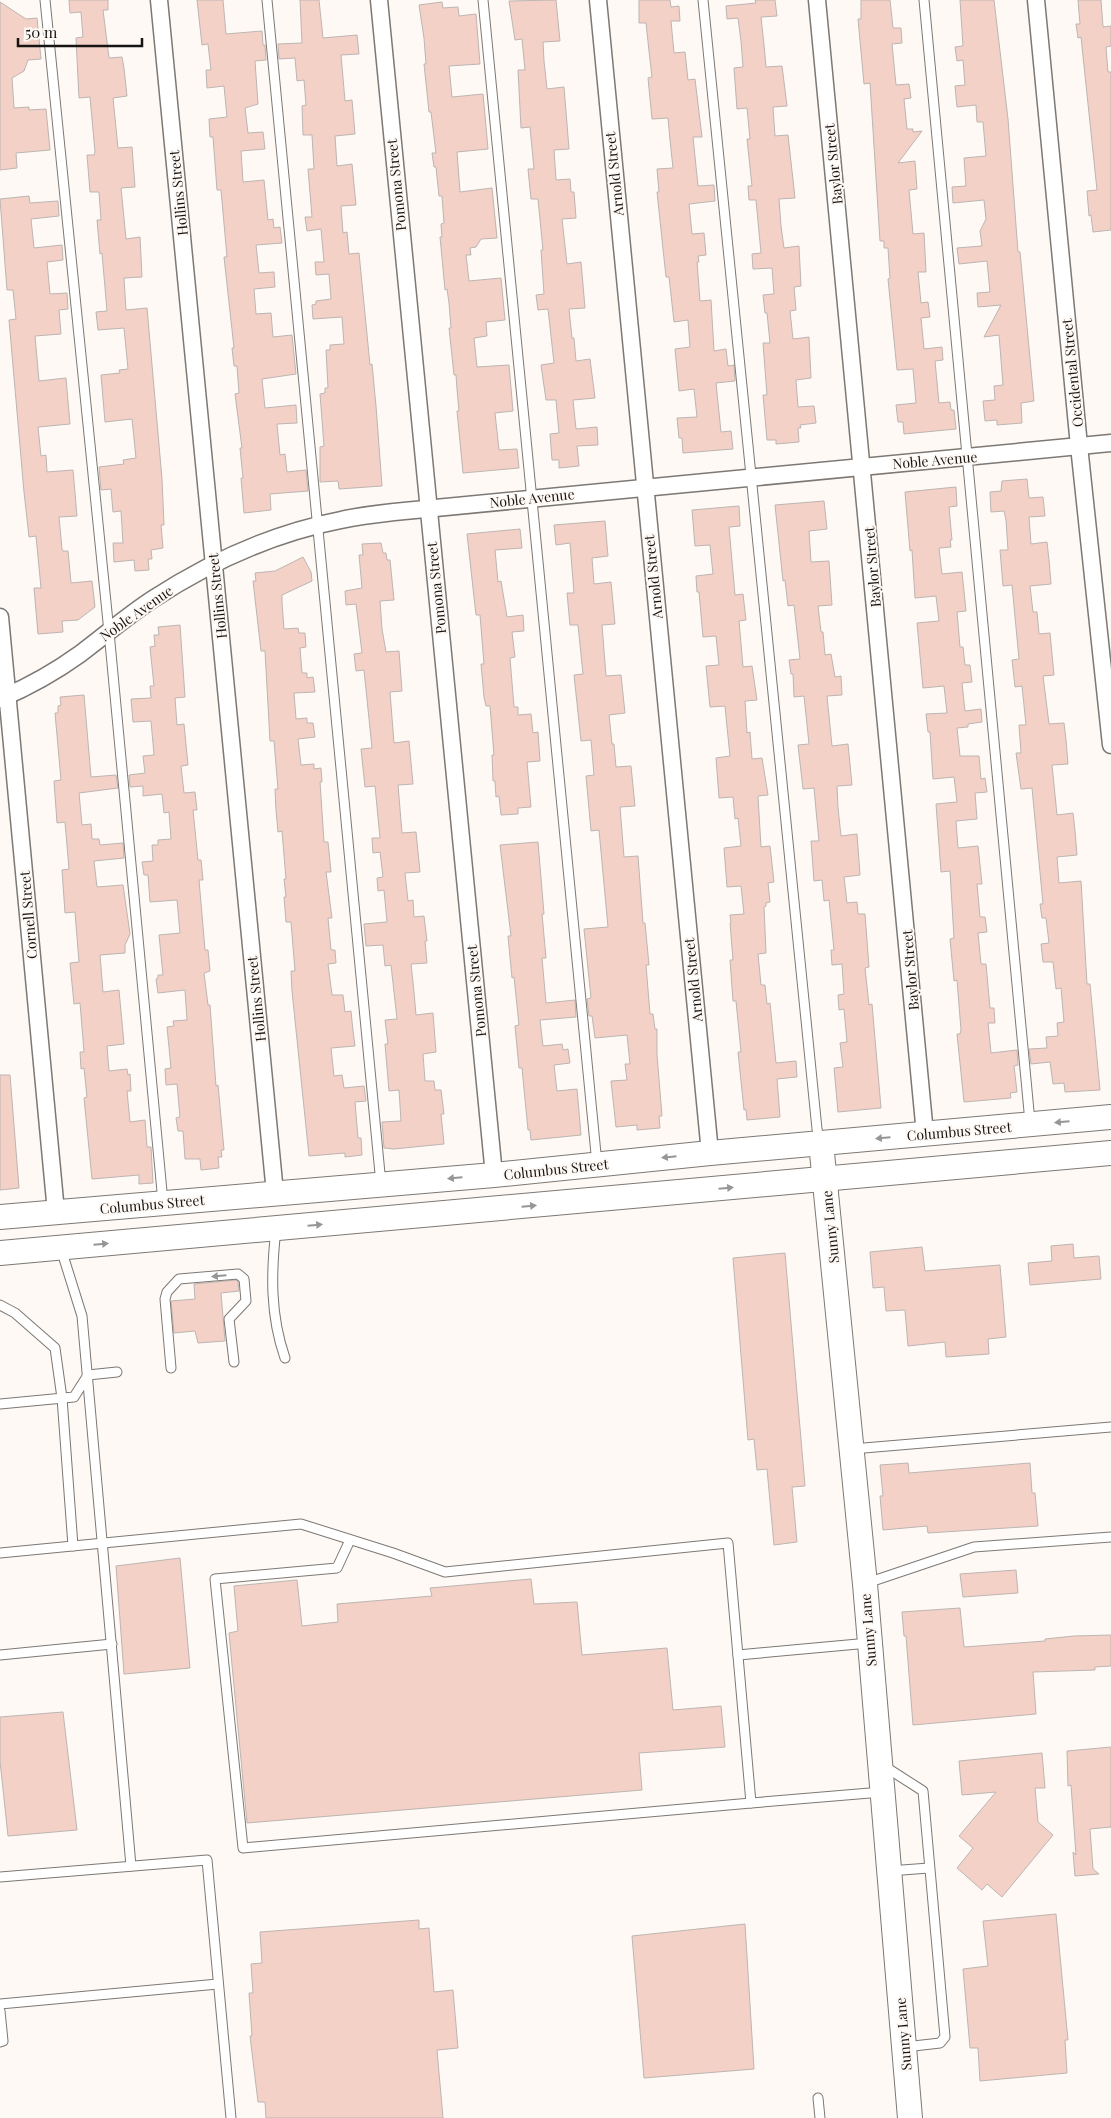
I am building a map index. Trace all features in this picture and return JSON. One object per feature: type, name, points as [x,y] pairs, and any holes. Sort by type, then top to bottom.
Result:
[{"type":"main road","name":"Columbus Street","points":[[0,1217],[494,1175],[710,1153],[1111,1117]]},
{"type":"main road","name":"Sunny Lane","points":[[821,1144],[865,1584],[910,2118]]},
{"type":"main road","points":[[0,1253],[1111,1153]]},
{"type":"main road","points":[[494,1175],[501,1208]]},
{"type":"main road","points":[[274,1193],[276,1228]]},
{"type":"main road","points":[[56,1212],[61,1248]]},
{"type":"street","name":"Hollins Street","points":[[159,0],[274,1193]]},
{"type":"street","name":"Pomona Street","points":[[379,0],[494,1175]]},
{"type":"street","name":"Arnold Street","points":[[598,0],[710,1153]]},
{"type":"street","name":"Baylor Street","points":[[817,0],[925,1134]]},
{"type":"street","name":"Occidental Street","points":[[1036,0],[1079,446],[1111,745]]},
{"type":"street","name":"Noble Avenue","points":[[4,698],[40,680],[78,656],[151,600],[214,563],[255,545],[341,520],[428,508],[1111,443]]},
{"type":"street","name":"Cornell Street","points":[[0,617],[4,698],[56,1212]]},
{"type":"lane","points":[[45,0],[109,632],[163,1203]]},
{"type":"lane","points":[[267,0],[316,526],[381,1184]]},
{"type":"lane","points":[[483,0],[597,1164]]},
{"type":"lane","points":[[703,0],[817,1129],[821,1144]]},
{"type":"lane","points":[[924,0],[1030,1125]]},
{"type":"lane","points":[[276,1228],[271,1270],[277,1336],[285,1358]]},
{"type":"lane","points":[[61,1248],[82,1316],[104,1543],[131,1866]]},
{"type":"lane","points":[[171,1368],[165,1299],[167,1292],[179,1279],[238,1274],[244,1279],[246,1302],[229,1319],[234,1362]]},
{"type":"lane","points":[[0,1305],[15,1313],[55,1348],[62,1398],[73,1546]]},
{"type":"lane","points":[[88,1374],[117,1372]]},
{"type":"lane","points":[[0,1404],[74,1397],[88,1374]]},
{"type":"lane","points":[[852,1449],[1111,1427]]},
{"type":"lane","points":[[0,1553],[301,1524],[444,1572],[728,1543],[751,1803]]},
{"type":"lane","points":[[865,1584],[974,1547],[1111,1537]]},
{"type":"lane","points":[[350,1540],[337,1568],[215,1579],[243,1848],[882,1792]]},
{"type":"lane","points":[[738,1655],[869,1643]]},
{"type":"lane","points":[[0,1655],[112,1644]]},
{"type":"lane","points":[[880,1763],[923,1791],[945,2036],[940,2043],[904,2047]]},
{"type":"lane","points":[[0,1877],[207,1860],[231,2118]]},
{"type":"lane","points":[[889,1871],[929,1868]]},
{"type":"lane","points":[[0,2004],[218,1984]]},
{"type":"lane","points":[[0,2011],[3,2041],[0,2042]]},
{"type":"lane","points":[[818,2098],[820,2118]]},
{"type":"building","points":[[69,0],[108,0],[108,10],[103,10],[109,58],[122,57],[124,68],[127,96],[113,98],[118,148],[132,147],[135,187],[121,188],[126,239],[140,237],[142,277],[124,278],[126,310],[147,308],[162,479],[164,525],[161,525],[163,548],[151,550],[152,559],[148,559],[149,570],[135,571],[134,560],[114,562],[113,543],[123,543],[121,511],[113,512],[111,489],[101,490],[99,467],[124,464],[123,460],[136,458],[132,419],[105,422],[101,375],[120,373],[119,370],[128,369],[124,328],[98,330],[96,312],[107,311],[97,220],[101,220],[99,192],[90,192],[87,155],[94,155],[95,152],[90,97],[79,98],[76,38],[83,37],[81,12],[70,13]]},
{"type":"building","points":[[197,0],[223,0],[226,34],[262,31],[263,45],[265,45],[266,60],[255,61],[258,104],[245,108],[248,133],[263,132],[265,149],[241,151],[243,182],[264,180],[268,220],[273,219],[274,228],[280,227],[282,243],[256,245],[259,273],[274,272],[275,287],[254,289],[256,314],[271,313],[273,337],[292,335],[296,374],[262,379],[265,408],[296,405],[297,423],[277,424],[280,455],[285,454],[287,472],[306,470],[308,491],[270,494],[271,510],[244,513],[240,448],[242,448],[235,394],[239,393],[237,366],[234,366],[232,348],[234,348],[224,257],[227,257],[221,190],[217,190],[213,137],[210,137],[209,119],[227,117],[224,86],[207,88],[206,70],[211,70],[208,44],[202,45]]},
{"type":"building","points":[[300,0],[319,0],[323,38],[357,35],[359,54],[341,55],[345,101],[352,100],[355,134],[335,136],[337,166],[352,164],[356,205],[341,206],[343,233],[347,232],[349,254],[359,253],[370,365],[372,364],[382,486],[339,489],[338,481],[320,482],[320,447],[324,446],[320,394],[325,393],[325,388],[328,388],[326,350],[330,350],[330,345],[344,344],[342,317],[313,319],[312,305],[316,304],[316,301],[331,299],[329,274],[316,275],[315,262],[324,262],[321,229],[307,231],[305,217],[312,217],[308,169],[314,169],[312,135],[303,135],[302,106],[306,105],[304,80],[297,81],[295,58],[279,59],[278,44],[302,43]]},
{"type":"building","points":[[556,0],[560,41],[543,42],[544,61],[547,89],[564,87],[569,149],[554,150],[556,180],[570,179],[571,192],[574,192],[576,218],[562,219],[567,264],[581,262],[585,308],[569,309],[576,361],[590,359],[595,398],[573,400],[576,429],[597,427],[598,445],[577,446],[579,466],[559,468],[559,460],[552,460],[550,434],[559,433],[556,400],[546,400],[541,365],[554,363],[548,309],[538,310],[536,295],[544,294],[541,250],[543,250],[538,199],[531,199],[528,169],[534,169],[530,127],[521,128],[518,70],[525,70],[522,39],[515,40],[509,1]]},
{"type":"building","points":[[639,0],[670,0],[671,7],[679,6],[680,21],[671,21],[674,53],[685,52],[688,80],[695,79],[702,137],[693,137],[698,186],[714,185],[715,201],[689,204],[692,234],[704,233],[706,255],[698,256],[699,262],[697,262],[700,301],[711,300],[714,351],[726,349],[728,366],[734,365],[735,381],[716,383],[721,432],[731,431],[733,449],[683,453],[682,438],[679,438],[677,418],[697,417],[694,389],[679,391],[675,349],[690,347],[688,320],[674,322],[669,277],[666,277],[657,192],[659,192],[657,169],[673,168],[668,118],[652,119],[648,78],[652,77],[646,23],[639,23]]},
{"type":"building","points":[[755,0],[775,0],[777,16],[761,17],[766,67],[782,66],[787,106],[773,107],[775,136],[788,135],[795,198],[779,199],[784,248],[799,246],[801,286],[794,287],[796,310],[790,311],[793,339],[809,337],[811,378],[796,380],[798,407],[814,406],[816,423],[800,425],[801,428],[798,428],[799,442],[776,444],[776,440],[767,440],[763,395],[767,395],[763,343],[770,343],[763,295],[774,294],[772,268],[753,269],[752,254],[761,253],[756,200],[749,200],[748,186],[752,186],[747,139],[750,139],[747,108],[737,109],[734,68],[743,67],[741,41],[738,18],[727,19],[726,6],[756,3]]},
{"type":"building","points":[[861,0],[890,0],[893,28],[901,28],[902,43],[892,44],[896,85],[909,84],[911,98],[904,99],[907,129],[913,129],[913,132],[922,131],[898,163],[915,161],[917,189],[909,190],[913,234],[924,233],[926,272],[918,272],[921,303],[928,302],[930,317],[921,318],[924,349],[942,347],[943,360],[935,361],[939,403],[950,402],[951,410],[954,410],[956,429],[904,434],[903,422],[898,422],[896,405],[916,403],[913,369],[897,370],[888,279],[890,278],[888,248],[884,248],[884,241],[880,241],[870,83],[864,84],[858,19],[861,19]]},
{"type":"building","points":[[960,0],[994,0],[1008,119],[1018,252],[1020,252],[1034,401],[1021,403],[1022,423],[997,425],[997,420],[985,421],[983,401],[995,400],[994,386],[1003,385],[999,335],[984,337],[1001,305],[978,307],[977,293],[990,292],[987,261],[959,264],[957,248],[982,246],[980,231],[986,219],[984,200],[953,203],[952,187],[966,186],[964,158],[986,156],[983,122],[977,122],[976,105],[957,107],[955,86],[965,85],[963,60],[957,61],[955,47],[963,46]]},
{"type":"building","points":[[1078,0],[1101,0],[1103,27],[1111,26],[1111,46],[1106,47],[1108,72],[1111,72],[1111,230],[1093,232],[1091,215],[1089,216],[1087,191],[1097,190],[1081,37],[1078,38],[1076,24],[1080,24]]},
{"type":"building","points":[[0,2],[26,19],[37,18],[41,59],[28,60],[24,71],[12,78],[14,108],[29,107],[29,110],[46,109],[50,150],[16,153],[17,168],[0,170]]},
{"type":"building","points":[[442,2],[443,8],[458,7],[459,16],[476,14],[480,64],[449,66],[452,97],[483,94],[488,149],[457,152],[460,192],[492,188],[497,238],[481,239],[476,247],[470,248],[471,255],[466,255],[469,281],[501,278],[505,320],[486,322],[487,336],[474,338],[477,367],[509,365],[513,411],[495,413],[499,450],[517,449],[519,468],[463,473],[457,411],[459,411],[456,375],[454,375],[449,328],[451,328],[449,303],[447,289],[445,290],[440,237],[442,237],[441,224],[444,223],[442,196],[439,196],[436,167],[434,167],[432,153],[436,153],[431,112],[429,112],[424,64],[426,64],[424,38],[419,5]]},
{"type":"building","points":[[29,196],[30,203],[58,201],[59,216],[31,219],[34,248],[62,245],[63,260],[47,262],[50,294],[67,293],[68,309],[59,310],[61,334],[35,336],[39,381],[66,378],[70,424],[38,427],[41,456],[46,455],[47,472],[73,470],[77,516],[59,517],[62,549],[63,551],[68,551],[71,583],[92,581],[95,607],[78,620],[62,621],[63,632],[38,634],[34,588],[41,588],[36,536],[29,537],[24,492],[9,320],[16,319],[13,290],[7,290],[0,199]]},
{"type":"building","points":[[1027,479],[1029,498],[1043,497],[1045,516],[1029,517],[1031,544],[1047,542],[1049,560],[1051,584],[1030,586],[1033,612],[1037,612],[1039,634],[1050,633],[1054,675],[1043,676],[1049,724],[1064,723],[1066,740],[1068,764],[1052,765],[1057,815],[1073,813],[1077,855],[1057,857],[1059,883],[1081,881],[1087,984],[1090,984],[1100,1090],[1065,1092],[1064,1083],[1053,1084],[1050,1062],[1031,1064],[1029,1049],[1047,1048],[1046,1037],[1058,1036],[1057,1023],[1064,1022],[1061,988],[1056,989],[1053,962],[1043,962],[1041,944],[1049,943],[1046,918],[1042,918],[1040,904],[1043,904],[1032,788],[1021,789],[1016,753],[1021,753],[1019,725],[1026,725],[1022,686],[1015,687],[1012,660],[1019,659],[1012,585],[1003,586],[1000,550],[1008,550],[1006,520],[1004,511],[991,512],[990,492],[1001,491],[1002,481]]},
{"type":"building","points":[[956,487],[957,506],[949,507],[951,547],[939,548],[942,574],[962,572],[966,611],[957,612],[960,647],[963,647],[965,665],[970,665],[972,682],[962,683],[965,711],[981,709],[982,722],[968,724],[968,727],[957,728],[960,756],[979,756],[981,779],[985,778],[987,792],[975,793],[977,819],[956,821],[958,848],[978,846],[982,884],[977,884],[980,917],[985,917],[987,932],[978,933],[981,964],[986,964],[990,1008],[994,1008],[995,1023],[988,1023],[991,1053],[1017,1050],[1018,1065],[1014,1066],[1017,1092],[1010,1093],[1011,1098],[964,1102],[957,1034],[960,1034],[961,1030],[957,980],[954,981],[950,939],[954,938],[950,871],[941,872],[936,804],[957,802],[954,777],[933,779],[930,732],[928,732],[926,714],[947,713],[944,686],[923,688],[917,623],[939,621],[936,596],[915,598],[912,550],[910,551],[905,492]]},
{"type":"building","points":[[824,501],[827,529],[809,531],[811,562],[829,561],[832,605],[818,606],[825,655],[831,654],[835,677],[841,676],[842,695],[827,696],[832,746],[848,744],[852,785],[837,786],[838,808],[841,836],[857,834],[860,875],[844,877],[847,903],[857,902],[858,914],[865,914],[869,967],[865,968],[869,1005],[872,1004],[881,1108],[838,1112],[834,1068],[843,1067],[840,1043],[847,1042],[844,1009],[839,1010],[838,995],[844,994],[842,964],[832,965],[831,950],[834,950],[829,900],[824,901],[822,880],[814,881],[811,841],[819,841],[814,788],[803,789],[798,745],[809,744],[804,696],[794,697],[793,674],[791,674],[789,660],[800,659],[794,605],[788,606],[785,580],[783,581],[775,505]]},
{"type":"building","points":[[739,506],[740,526],[729,527],[735,595],[743,594],[746,620],[739,621],[743,667],[752,666],[757,700],[745,701],[747,733],[750,732],[752,759],[762,758],[768,795],[758,796],[761,847],[770,846],[774,882],[768,883],[770,902],[766,903],[764,907],[766,953],[758,954],[761,985],[765,985],[767,1004],[770,1003],[776,1063],[796,1061],[797,1077],[777,1079],[780,1117],[747,1120],[746,1109],[744,1110],[738,1052],[741,1052],[736,1001],[733,1001],[730,960],[733,960],[730,915],[744,914],[741,886],[727,887],[724,848],[741,846],[738,818],[735,819],[733,797],[719,798],[716,758],[730,756],[725,706],[710,707],[706,666],[719,665],[716,636],[703,637],[696,576],[713,574],[710,545],[695,546],[692,510]]},
{"type":"building","points":[[605,521],[608,556],[592,558],[594,584],[611,582],[615,624],[602,625],[606,676],[621,675],[625,713],[609,715],[616,767],[631,766],[635,806],[620,807],[624,857],[638,856],[643,923],[645,923],[649,965],[646,965],[650,1014],[653,1014],[655,1029],[657,1029],[662,1116],[659,1116],[660,1128],[637,1130],[637,1125],[616,1127],[611,1081],[627,1080],[625,1064],[630,1064],[627,1035],[595,1038],[592,1016],[589,1016],[587,999],[591,998],[584,929],[608,927],[599,830],[591,831],[586,776],[594,775],[591,740],[581,741],[574,675],[583,674],[578,625],[570,625],[567,593],[574,593],[570,543],[556,545],[554,525]]},
{"type":"building","points":[[520,529],[522,548],[495,550],[498,582],[501,581],[507,617],[523,615],[524,631],[512,632],[515,657],[510,658],[514,707],[518,707],[518,715],[531,714],[533,733],[538,732],[540,761],[527,762],[531,807],[518,808],[518,814],[501,815],[499,796],[496,797],[495,781],[493,781],[492,755],[494,755],[490,706],[486,706],[484,697],[481,664],[484,664],[480,615],[476,615],[467,534]]},
{"type":"building","points":[[381,543],[383,553],[386,553],[387,560],[390,560],[394,600],[380,601],[382,629],[386,652],[399,651],[402,691],[390,692],[394,743],[409,741],[413,784],[398,785],[402,833],[416,832],[420,872],[405,873],[408,901],[413,900],[414,917],[424,916],[427,941],[425,941],[427,963],[411,964],[416,1015],[433,1013],[436,1052],[423,1054],[425,1081],[434,1081],[435,1090],[441,1090],[444,1114],[441,1114],[444,1144],[394,1149],[384,1148],[382,1122],[401,1121],[399,1090],[389,1091],[385,1044],[388,1044],[385,1020],[397,1019],[391,965],[385,966],[383,945],[366,946],[364,924],[387,922],[384,890],[378,891],[377,878],[383,877],[380,852],[373,853],[372,838],[380,838],[375,786],[365,787],[361,749],[372,748],[364,670],[356,671],[354,654],[362,653],[356,604],[346,605],[345,591],[362,588],[359,555],[363,555],[362,544]]},
{"type":"building","points":[[303,557],[311,572],[312,581],[282,595],[282,603],[284,629],[298,628],[299,633],[305,633],[306,647],[300,648],[302,673],[307,673],[307,678],[313,677],[315,692],[294,693],[296,719],[307,718],[307,723],[313,723],[315,737],[298,739],[301,765],[314,764],[314,769],[321,768],[322,782],[320,782],[324,842],[328,842],[331,872],[326,872],[332,918],[328,918],[331,950],[335,950],[336,963],[328,964],[332,995],[343,995],[345,1012],[351,1011],[355,1046],[331,1048],[334,1076],[342,1075],[344,1088],[364,1086],[366,1101],[355,1102],[358,1138],[361,1138],[362,1155],[345,1157],[345,1153],[309,1156],[292,991],[291,971],[295,971],[291,922],[286,922],[284,879],[286,879],[282,831],[278,832],[276,810],[275,789],[278,789],[274,741],[270,741],[265,651],[261,651],[253,581],[256,581],[255,573],[275,571]]},
{"type":"building","points":[[180,625],[185,697],[175,698],[177,725],[184,724],[188,765],[181,766],[184,793],[195,792],[197,810],[193,810],[198,860],[201,860],[203,880],[199,880],[205,950],[208,950],[210,971],[204,973],[208,1005],[210,1005],[216,1086],[218,1085],[224,1150],[221,1150],[222,1157],[218,1157],[219,1168],[201,1170],[200,1159],[185,1159],[183,1131],[178,1131],[176,1118],[180,1117],[177,1084],[166,1085],[165,1069],[171,1068],[167,1027],[174,1026],[173,1021],[187,1020],[185,990],[158,993],[156,979],[158,975],[163,975],[159,935],[180,933],[177,900],[150,902],[148,875],[144,875],[142,862],[153,861],[152,845],[158,845],[158,840],[171,839],[169,812],[164,813],[162,794],[143,796],[143,786],[130,787],[129,775],[145,773],[143,756],[154,755],[151,721],[133,722],[131,699],[151,698],[150,686],[154,686],[150,647],[155,646],[154,635],[159,635],[158,627]]},
{"type":"building","points":[[84,695],[91,777],[116,775],[118,788],[79,793],[82,825],[91,824],[92,839],[99,839],[100,845],[123,843],[124,858],[94,861],[97,887],[123,885],[130,934],[125,945],[125,953],[100,955],[103,992],[119,990],[124,1044],[107,1046],[109,1071],[127,1069],[128,1075],[130,1074],[131,1091],[127,1091],[130,1122],[145,1120],[147,1147],[151,1147],[153,1183],[139,1184],[139,1175],[92,1179],[84,1098],[87,1097],[84,1068],[81,1069],[80,1052],[84,1052],[80,1003],[74,1004],[70,963],[79,962],[75,912],[65,913],[62,870],[69,869],[65,822],[57,823],[54,781],[61,780],[55,713],[58,713],[58,706],[61,705],[60,697]]},
{"type":"building","points":[[538,842],[544,914],[542,914],[546,958],[542,958],[546,1003],[575,1000],[576,1017],[540,1020],[543,1046],[562,1044],[563,1050],[568,1049],[570,1063],[554,1065],[557,1091],[577,1089],[581,1135],[531,1140],[530,1130],[528,1130],[522,1068],[519,1068],[515,1026],[519,1025],[514,977],[512,978],[508,936],[511,936],[500,845]]},
{"type":"building","points":[[0,1075],[10,1075],[19,1188],[0,1190]]},
{"type":"building","points":[[1073,1244],[1074,1258],[1099,1256],[1101,1279],[1030,1285],[1028,1263],[1052,1261],[1051,1246]]},
{"type":"building","points":[[922,1247],[925,1271],[1000,1265],[1006,1337],[988,1339],[989,1354],[946,1357],[945,1342],[908,1346],[905,1310],[886,1311],[884,1287],[873,1288],[870,1252]]},
{"type":"building","points":[[785,1253],[805,1486],[792,1487],[797,1542],[774,1545],[767,1469],[757,1470],[754,1439],[748,1440],[733,1258]]},
{"type":"building","points":[[236,1280],[239,1291],[221,1293],[225,1341],[198,1343],[195,1331],[174,1333],[171,1301],[195,1299],[194,1284]]},
{"type":"building","points":[[908,1463],[909,1473],[1030,1463],[1032,1493],[1035,1493],[1038,1526],[928,1533],[927,1526],[883,1530],[880,1496],[883,1496],[880,1465]]},
{"type":"building","points":[[180,1558],[190,1668],[124,1674],[116,1566]]},
{"type":"building","points":[[1016,1570],[1018,1593],[963,1597],[960,1574]]},
{"type":"building","points":[[531,1579],[534,1604],[577,1602],[582,1655],[667,1648],[673,1710],[721,1706],[725,1747],[639,1753],[642,1790],[247,1823],[229,1633],[238,1631],[234,1586],[297,1580],[302,1626],[338,1622],[337,1604],[432,1596],[430,1588]]},
{"type":"building","points":[[960,1608],[964,1647],[1045,1641],[1045,1639],[1074,1636],[1111,1635],[1111,1666],[1095,1667],[1095,1670],[1033,1672],[1036,1714],[913,1725],[906,1636],[904,1636],[902,1612]]},
{"type":"building","points":[[63,1712],[77,1830],[8,1836],[0,1761],[0,1717]]},
{"type":"building","points":[[1111,1747],[1111,1827],[1090,1829],[1093,1869],[1099,1874],[1075,1876],[1073,1852],[1076,1855],[1071,1785],[1068,1786],[1067,1751]]},
{"type":"building","points":[[1042,1753],[1045,1788],[1035,1788],[1038,1822],[1053,1835],[1002,1897],[987,1884],[982,1890],[957,1868],[973,1848],[959,1836],[996,1792],[962,1795],[959,1761]]},
{"type":"building","points":[[1056,1914],[1068,2040],[1065,2040],[1067,2073],[980,2081],[978,2048],[970,2048],[963,1969],[988,1966],[983,1921]]},
{"type":"building","points":[[419,1920],[419,1929],[429,1928],[434,1992],[453,1990],[458,2048],[437,2050],[443,2118],[266,2118],[265,2102],[258,2102],[250,2036],[252,2036],[249,1993],[253,1993],[251,1964],[262,1963],[260,1932]]},
{"type":"building","points":[[745,1924],[754,2069],[644,2078],[632,1936]]}]
